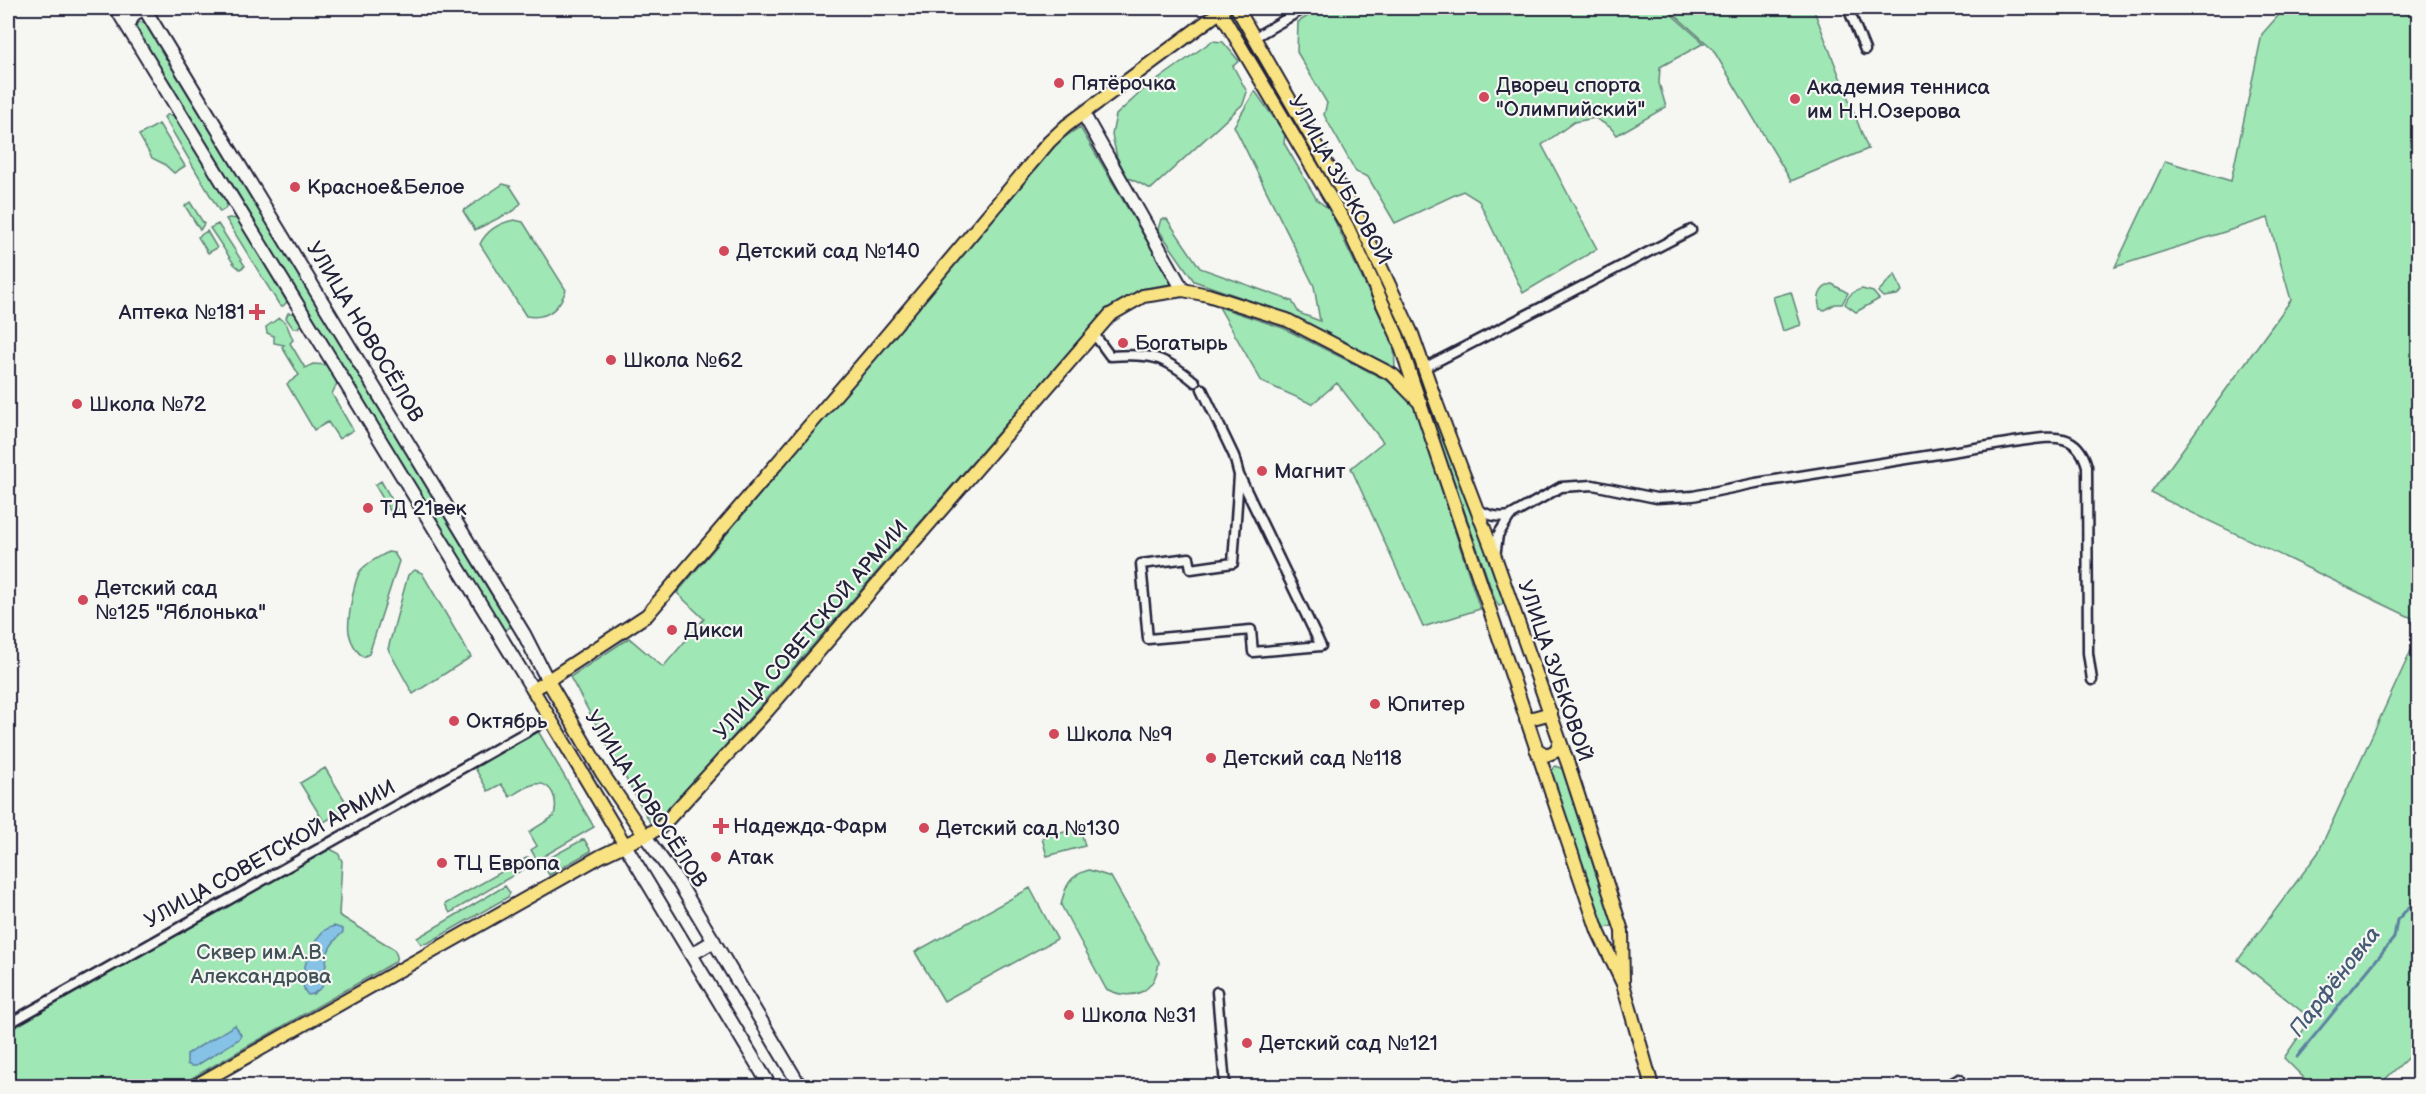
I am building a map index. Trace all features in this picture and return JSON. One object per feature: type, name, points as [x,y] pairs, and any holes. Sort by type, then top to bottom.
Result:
[{"type":"main road","name":"УЛИЦА НОВОСЁЛОВ","points":[[116,8],[534,690],[770,1086]]},
{"type":"main road","name":"УЛИЦА НОВОСЁЛОВ","points":[[128,27],[133,15],[144,8],[524,634],[547,679],[602,773],[679,884],[800,1086]]},
{"type":"main road","name":"УЛИЦА ЗУБКОВОЙ","points":[[1237,8],[1359,220],[1397,300],[1426,372],[1551,713],[1622,931],[1623,984]]},
{"type":"main road","name":"УЛИЦА ЗУБКОВОЙ","points":[[1221,9],[1347,226],[1397,335],[1598,931],[1623,984],[1652,1086]]},
{"type":"main road","points":[[534,690],[547,679],[647,615],[1049,142],[1066,126],[1084,115],[1221,9]]},
{"type":"main road","points":[[1084,115],[1183,290]]},
{"type":"main road","name":"УЛИЦА СОВЕТСКОЙ АРМИИ","points":[[195,1086],[532,894],[601,856],[660,828],[748,732],[1110,315],[1143,296],[1183,290],[1208,295],[1287,320],[1393,375],[1421,404]]},
{"type":"main road","points":[[1393,375],[1412,380],[1426,372]]},
{"type":"main road","points":[[1490,608],[1498,618],[1507,616],[1512,604]]},
{"type":"main road","points":[[1526,720],[1551,713]]},
{"type":"main road","points":[[1536,748],[1546,755],[1556,751],[1560,741]]},
{"type":"main road","points":[[1546,773],[1549,764],[1558,759],[1568,764]]},
{"type":"main road","points":[[1598,931],[1608,940],[1617,939],[1622,931]]},
{"type":"main road","points":[[692,954],[714,941]]},
{"type":"street","points":[[1255,37],[1305,8]]},
{"type":"street","points":[[1848,8],[1865,50]]},
{"type":"street","points":[[1426,372],[1691,230]]},
{"type":"street","points":[[1094,334],[1110,356],[1146,354],[1175,365],[1195,382]]},
{"type":"street","points":[[1202,389],[1234,456],[1239,475],[1321,646],[1253,652],[1251,630],[1148,639],[1141,564],[1189,558],[1191,569],[1233,563],[1239,475]]},
{"type":"street","points":[[1495,557],[1498,535],[1510,516],[1547,494],[1575,485],[1612,488],[1656,498],[1693,496],[1755,483],[2020,441],[2060,437],[2069,440],[2077,447],[2085,456],[2087,466],[2088,654],[2092,680]]},
{"type":"street","points":[[1477,509],[1488,515],[1510,516]]},
{"type":"street","name":"УЛИЦА СОВЕТСКОЙ АРМИИ","points":[[8,1024],[550,718]]},
{"type":"street","points":[[1217,992],[1225,1086]]},
{"type":"street","points":[[1947,1086],[1959,1079]]},
{"type":"green space","points":[[1321,8],[1664,8],[1704,43],[1660,67],[1659,83],[1666,107],[1617,135],[1610,127],[1595,118],[1574,122],[1542,145],[1597,249],[1523,293],[1479,201],[1463,191],[1395,223],[1368,177],[1356,172],[1324,115],[1327,103],[1297,52],[1298,22]]},
{"type":"green space","name":"Академия тенниса им Н.Н.Озерова","points":[[1667,8],[1813,8],[1868,149],[1791,181],[1712,48]]},
{"type":"green space","points":[[2285,8],[2418,8],[2418,1048],[2378,1086],[2312,1086],[2284,1058],[2311,1019],[2238,960],[2318,853],[2415,642],[2412,618],[2151,493],[2291,300],[2268,218],[2115,267],[2165,161],[2231,181],[2262,34]]},
{"type":"green space","points":[[139,22],[146,23],[511,627],[502,631],[135,30]]},
{"type":"green space","points":[[1235,27],[1243,30],[1359,229],[1386,284],[1414,353],[1411,358],[1402,336]]},
{"type":"green space","points":[[1212,41],[1223,42],[1239,61],[1233,66],[1247,92],[1243,104],[1151,189],[1127,177],[1117,157],[1112,135],[1116,115],[1142,91]]},
{"type":"green space","points":[[1255,91],[1285,134],[1284,143],[1317,200],[1329,209],[1394,345],[1395,368],[1289,314],[1194,281],[1158,229],[1161,219],[1167,219],[1200,268],[1292,301],[1299,313],[1320,321],[1314,286],[1234,126]]},
{"type":"green space","points":[[173,115],[227,203],[225,209],[220,212],[164,117]]},
{"type":"green space","points":[[159,124],[185,166],[174,173],[164,164],[152,158],[139,135]]},
{"type":"green space","points":[[1080,127],[1172,284],[1141,289],[1106,309],[658,823],[652,826],[570,677],[629,638],[663,667],[704,619],[677,593],[1056,143]]},
{"type":"green space","points":[[503,184],[510,186],[521,203],[515,210],[475,230],[463,211]]},
{"type":"green space","points":[[190,202],[204,224],[200,230],[185,206]]},
{"type":"green space","points":[[226,219],[238,219],[287,302],[283,306],[280,306]]},
{"type":"green space","points":[[514,220],[523,222],[566,290],[556,308],[546,315],[526,316],[480,244],[494,228]]},
{"type":"green space","points":[[218,224],[245,266],[240,269],[234,264],[210,228]]},
{"type":"green space","points":[[207,231],[217,248],[208,253],[198,237]]},
{"type":"green space","points":[[1895,274],[1902,291],[1897,295],[1883,297],[1878,292]]},
{"type":"green space","points":[[1832,284],[1848,293],[1842,304],[1835,304],[1825,310],[1820,309],[1818,301],[1820,294],[1824,288]]},
{"type":"green space","points":[[1862,289],[1873,292],[1879,299],[1856,312],[1845,304],[1851,294]]},
{"type":"green space","points":[[1791,292],[1801,325],[1783,331],[1773,297]]},
{"type":"green space","points":[[1219,307],[1283,328],[1388,381],[1415,407],[1480,609],[1423,627],[1351,468],[1383,442],[1337,383],[1312,404],[1262,382]]},
{"type":"green space","points":[[288,313],[295,313],[301,323],[298,328],[293,328],[286,318]]},
{"type":"green space","points":[[279,318],[286,323],[293,340],[290,343],[305,368],[313,364],[328,365],[338,381],[332,394],[353,430],[339,439],[328,422],[314,430],[287,384],[299,375],[282,347],[284,345],[274,343],[274,336],[267,333],[266,327]]},
{"type":"green space","points":[[1426,400],[1432,403],[1503,596],[1503,604],[1499,606],[1495,600]]},
{"type":"green space","points":[[381,481],[399,512],[393,516],[375,485]]},
{"type":"green space","points":[[388,552],[394,553],[399,561],[369,654],[363,657],[354,646],[349,633],[354,591],[361,570]]},
{"type":"green space","points":[[415,570],[422,573],[471,657],[413,694],[388,649],[408,575]]},
{"type":"green space","points":[[538,731],[594,827],[537,860],[531,850],[537,846],[529,832],[553,817],[555,799],[553,793],[545,785],[539,784],[526,787],[510,797],[501,784],[488,791],[475,768]]},
{"type":"green space","points":[[1555,766],[1563,769],[1612,919],[1612,926],[1606,928],[1601,922],[1551,773]]},
{"type":"green space","points":[[325,768],[349,807],[324,822],[300,783]]},
{"type":"green space","points":[[1080,828],[1085,846],[1047,856],[1042,838]]},
{"type":"green space","points":[[584,839],[591,851],[549,875],[542,862]]},
{"type":"green space","name":"Сквер им.А.В. Александрова","points":[[330,849],[338,853],[342,861],[339,915],[394,949],[397,956],[395,962],[178,1086],[8,1086],[8,1031]]},
{"type":"green space","points":[[528,857],[532,864],[450,913],[445,904]]},
{"type":"green space","points":[[1089,870],[1111,877],[1159,962],[1153,981],[1141,992],[1125,995],[1106,989],[1061,905],[1069,882],[1077,875]]},
{"type":"green space","points":[[505,886],[510,893],[508,897],[428,943],[421,944],[417,938]]},
{"type":"green space","points":[[1030,888],[1057,939],[944,1001],[915,952]]},
{"type":"water","points":[[334,926],[343,929],[343,932],[328,952],[322,987],[308,995],[303,981],[306,961],[320,935]]},
{"type":"water","points":[[235,1025],[241,1035],[239,1039],[196,1066],[187,1064],[187,1054]]},
{"type":"waterway","name":"Парфёновка","points":[[2297,1057],[2394,938],[2397,920],[2418,898]]},
{"type":"place","name":"Пятёрочка","points":[[1059,83]]},
{"type":"place","name":"Дворец спорта \"Олимпийский\"","points":[[1484,97]]},
{"type":"place","name":"Академия тенниса им Н.Н.Озерова","points":[[1795,99]]},
{"type":"place","name":"Красное&Белое","points":[[295,187]]},
{"type":"place","name":"Детский сад №140","points":[[724,251]]},
{"type":"place","name":"Аптека №181","points":[[257,312]]},
{"type":"place","name":"Богатырь","points":[[1123,343]]},
{"type":"place","name":"Школа №62","points":[[611,360]]},
{"type":"place","name":"Школа №72","points":[[77,404]]},
{"type":"place","name":"Магнит","points":[[1262,471]]},
{"type":"place","name":"ТД 21век","points":[[368,508]]},
{"type":"place","name":"Детский сад №125 \"Яблонька\"","points":[[83,600]]},
{"type":"place","name":"Дикси","points":[[672,630]]},
{"type":"place","name":"Юпитер","points":[[1375,704]]},
{"type":"place","name":"Октябрь","points":[[454,721]]},
{"type":"place","name":"Школа №9","points":[[1054,734]]},
{"type":"place","name":"Детский сад №118","points":[[1211,758]]},
{"type":"place","name":"Надежда-Фарм","points":[[721,826]]},
{"type":"place","name":"Детский сад №130","points":[[924,828]]},
{"type":"place","name":"Атак","points":[[716,857]]},
{"type":"place","name":"ТЦ Европа","points":[[442,863]]},
{"type":"place","name":"Школа №31","points":[[1069,1015]]},
{"type":"place","name":"Детский сад №121","points":[[1247,1043]]}]
